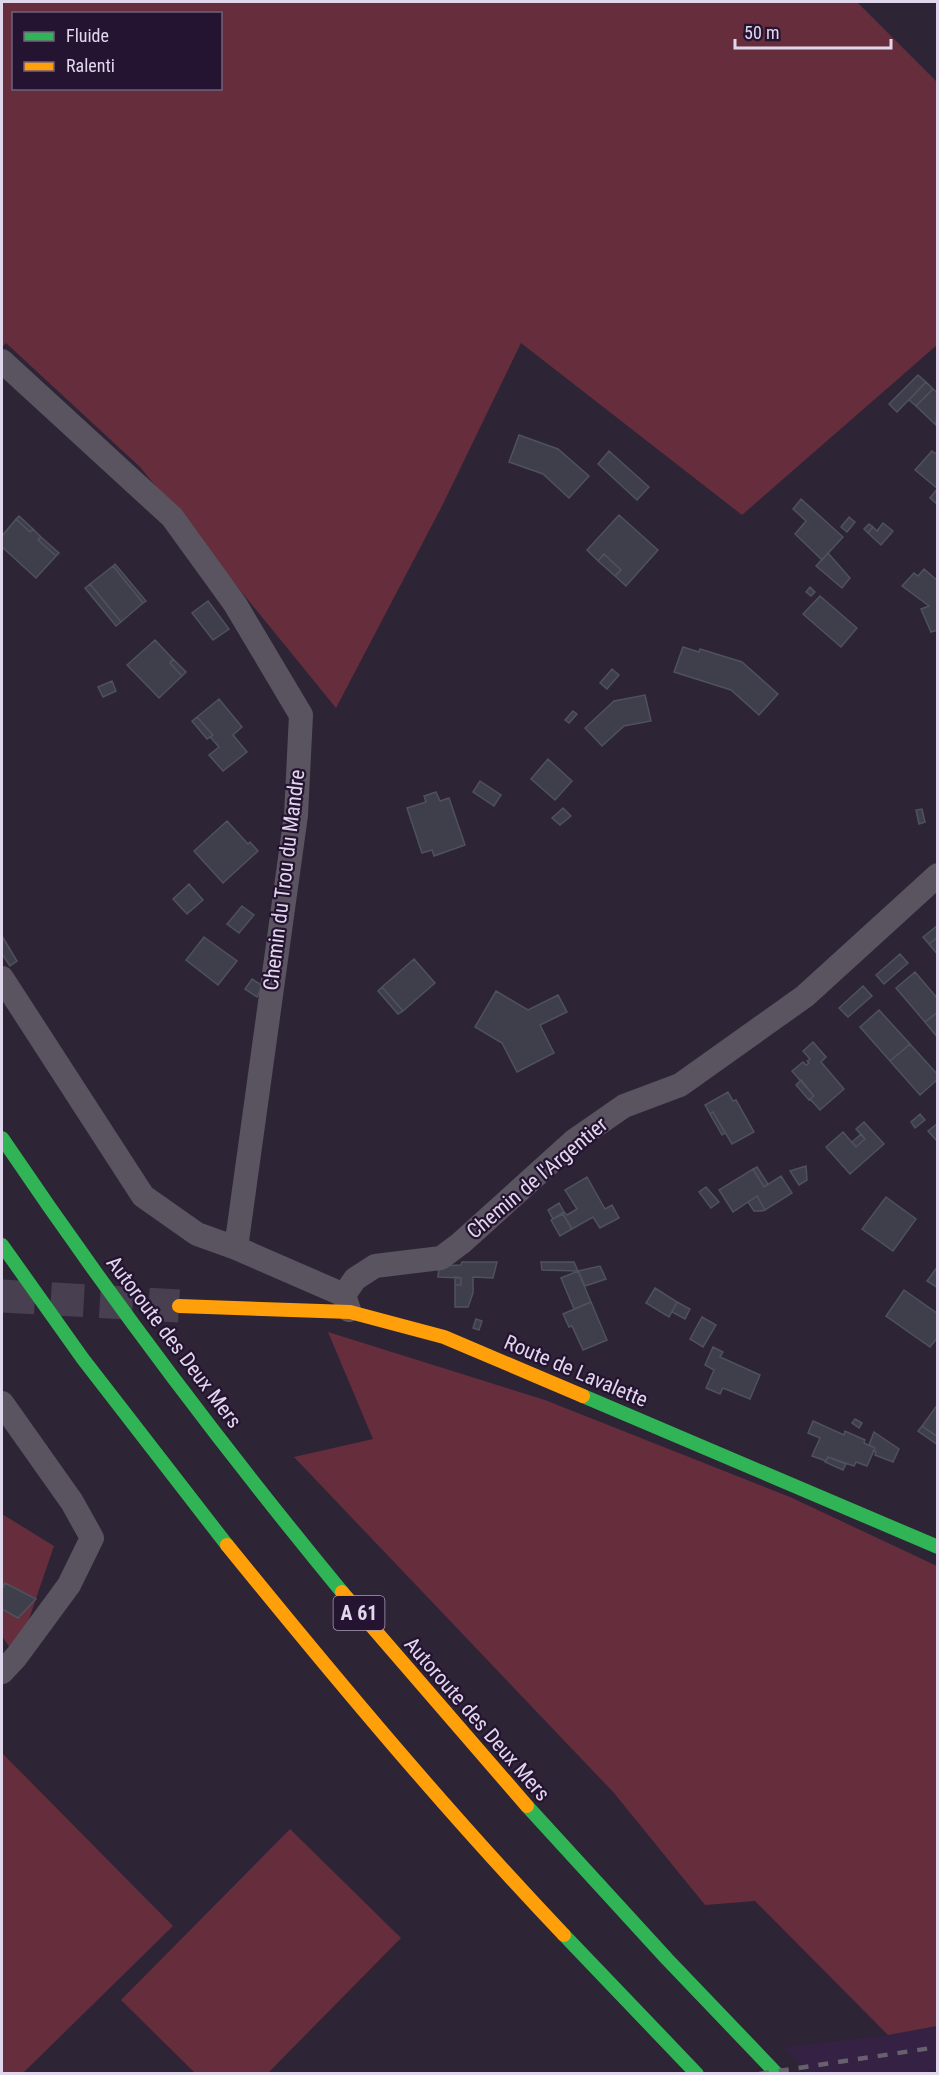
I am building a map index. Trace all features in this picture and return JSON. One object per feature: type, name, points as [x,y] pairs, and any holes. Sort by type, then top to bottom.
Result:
[{"type":"main road","name":"Autoroute des Deux Mers","points":[[2,1138],[34,1188],[148,1345],[248,1477],[383,1643],[553,1837],[777,2073]]},
{"type":"main road","name":"A 61","points":[[2,1245],[83,1359],[191,1499],[337,1680],[509,1877],[692,2068]]},
{"type":"main road","name":"Route de Lavalette","points":[[179,1306],[347,1304],[444,1337],[938,1547]]},
{"type":"street","name":"Chemin du Trou du Mandre","points":[[2,361],[172,517],[235,604],[301,715],[296,815],[236,1248]]},
{"type":"street","name":"Chemin de l'Argentier","points":[[347,1304],[355,1279],[375,1266],[441,1258],[461,1243],[575,1140],[624,1106],[680,1085],[805,996],[938,875]]},
{"type":"street","points":[[2,978],[143,1196],[196,1234],[236,1248],[347,1304]]},
{"type":"street","points":[[2,1403],[72,1502],[92,1538],[69,1585],[16,1658],[2,1672]]},
{"type":"shaded area","points":[[2,2],[857,2],[937,82],[937,345],[742,515],[521,343],[442,506],[336,708],[140,467],[6,343],[2,347]]},
{"type":"shaded area","points":[[328,1332],[545,1400],[790,1497],[937,1566],[937,2026],[888,2035],[755,1901],[705,1905],[614,1793],[294,1457],[373,1439]]},
{"type":"shaded area","points":[[2,1514],[54,1546],[16,1657],[2,1636]]},
{"type":"shaded area","points":[[3,1754],[173,1926],[23,2073],[2,2073]]},
{"type":"shaded area","points":[[290,1829],[401,1938],[268,2073],[195,2073],[121,2000]]},
{"type":"shaded area","points":[[937,2026],[937,2070],[915,2074],[810,2073],[784,2047],[888,2035]]},
{"type":"building","points":[[918,375],[926,382],[897,412],[889,404]]},
{"type":"building","points":[[926,382],[933,389],[916,406],[909,400]]},
{"type":"building","points":[[933,389],[938,393],[936,425],[916,406]]},
{"type":"building","points":[[519,435],[558,449],[589,476],[569,498],[543,474],[509,462]]},
{"type":"building","points":[[609,451],[649,487],[637,500],[598,464]]},
{"type":"building","points":[[932,451],[938,455],[938,489],[915,470]]},
{"type":"building","points":[[938,489],[938,505],[930,498]]},
{"type":"building","points":[[801,499],[843,537],[822,560],[795,534],[806,521],[793,509]]},
{"type":"building","points":[[619,515],[658,550],[626,586],[615,576],[621,570],[604,554],[598,561],[587,550]]},
{"type":"building","points":[[19,516],[33,529],[30,532],[16,519]]},
{"type":"building","points":[[849,517],[855,522],[847,532],[841,527]]},
{"type":"building","points":[[16,519],[30,532],[33,529],[41,537],[38,540],[56,556],[36,578],[2,547],[2,536]]},
{"type":"building","points":[[883,523],[893,531],[881,545],[868,533],[873,527],[877,531]]},
{"type":"building","points":[[869,524],[873,527],[868,533],[864,529]]},
{"type":"building","points":[[41,537],[59,553],[56,556],[38,540]]},
{"type":"building","points":[[828,553],[850,578],[842,588],[816,566]]},
{"type":"building","points":[[604,554],[621,570],[615,576],[598,561]]},
{"type":"building","points":[[115,564],[146,601],[143,603],[113,566]]},
{"type":"building","points":[[113,566],[143,603],[121,622],[90,584]]},
{"type":"building","points":[[924,569],[938,581],[938,630],[931,632],[921,609],[929,606],[902,586],[914,573],[918,576]]},
{"type":"building","points":[[90,584],[121,622],[116,626],[85,588]]},
{"type":"building","points":[[810,587],[815,592],[811,596],[806,592]]},
{"type":"building","points":[[820,596],[857,628],[841,647],[803,614]]},
{"type":"building","points":[[208,601],[229,629],[213,640],[192,613]]},
{"type":"building","points":[[155,640],[173,659],[170,663],[182,676],[159,698],[127,665]]},
{"type":"building","points":[[683,647],[699,652],[700,649],[742,662],[778,694],[759,715],[731,690],[674,672]]},
{"type":"building","points":[[173,659],[186,672],[182,676],[170,663]]},
{"type":"building","points":[[612,669],[619,675],[607,689],[600,683]]},
{"type":"building","points":[[112,681],[116,691],[103,697],[98,687]]},
{"type":"building","points":[[645,695],[651,721],[624,726],[602,746],[585,728],[614,701]]},
{"type":"building","points":[[219,699],[242,727],[233,735],[247,752],[223,771],[209,755],[219,747],[210,737],[213,735],[197,717]]},
{"type":"building","points":[[573,711],[577,714],[569,723],[565,720]]},
{"type":"building","points":[[197,717],[213,735],[207,739],[192,721]]},
{"type":"building","points":[[548,759],[572,781],[555,800],[531,779]]},
{"type":"building","points":[[480,781],[501,795],[494,806],[473,792]]},
{"type":"building","points":[[436,792],[440,801],[449,798],[465,845],[434,856],[432,850],[422,853],[407,808],[426,802],[424,796]]},
{"type":"building","points":[[563,808],[571,816],[560,825],[552,818]]},
{"type":"building","points":[[922,809],[925,822],[919,824],[916,810]]},
{"type":"building","points":[[227,821],[248,844],[250,842],[258,851],[223,883],[194,851]]},
{"type":"building","points":[[189,884],[203,900],[187,914],[173,899]]},
{"type":"building","points":[[242,906],[254,915],[239,933],[227,924]]},
{"type":"building","points":[[938,925],[938,937],[929,944],[923,937]]},
{"type":"building","points":[[2,936],[17,961],[10,966],[2,954]]},
{"type":"building","points":[[204,937],[237,961],[218,985],[186,960]]},
{"type":"building","points":[[938,937],[938,955],[929,944]]},
{"type":"building","points":[[900,954],[908,963],[884,984],[876,975]]},
{"type":"building","points":[[414,959],[435,983],[403,1011],[382,987]]},
{"type":"building","points":[[915,972],[938,999],[938,1012],[925,1022],[896,988]]},
{"type":"building","points":[[252,979],[263,986],[257,997],[245,989]]},
{"type":"building","points":[[863,986],[872,996],[848,1017],[839,1008]]},
{"type":"building","points":[[382,987],[403,1011],[398,1014],[378,991]]},
{"type":"building","points":[[496,991],[528,1010],[558,995],[567,1012],[540,1025],[554,1053],[517,1072],[502,1043],[475,1027]]},
{"type":"building","points":[[879,1010],[910,1044],[890,1061],[860,1027]]},
{"type":"building","points":[[938,1012],[938,1038],[925,1022]]},
{"type":"building","points":[[813,1042],[826,1057],[821,1062],[844,1089],[820,1110],[810,1099],[814,1096],[792,1071],[803,1062],[806,1065],[809,1063],[807,1061],[810,1059],[803,1051]]},
{"type":"building","points":[[910,1044],[938,1075],[938,1079],[920,1095],[890,1061]]},
{"type":"building","points":[[801,1080],[814,1096],[809,1100],[796,1085]]},
{"type":"building","points":[[728,1092],[733,1101],[736,1100],[754,1132],[732,1144],[713,1112],[710,1114],[705,1105]]},
{"type":"building","points":[[713,1112],[725,1133],[722,1135],[710,1114]]},
{"type":"building","points":[[920,1114],[925,1120],[915,1128],[911,1122]]},
{"type":"building","points":[[864,1122],[884,1144],[850,1174],[826,1147],[843,1132],[856,1147],[865,1139],[856,1129]]},
{"type":"building","points":[[938,1123],[938,1142],[928,1131]]},
{"type":"building","points":[[861,1134],[865,1139],[856,1147],[852,1142]]},
{"type":"building","points":[[806,1166],[807,1180],[799,1185],[790,1171]]},
{"type":"building","points":[[757,1167],[768,1184],[764,1187],[753,1169]]},
{"type":"building","points":[[753,1169],[764,1187],[781,1176],[792,1193],[765,1210],[757,1196],[733,1212],[719,1190]]},
{"type":"building","points":[[587,1177],[605,1209],[612,1205],[619,1218],[600,1228],[593,1217],[572,1229],[563,1214],[564,1212],[567,1215],[577,1209],[565,1190]]},
{"type":"building","points":[[706,1187],[719,1202],[711,1208],[699,1192]]},
{"type":"building","points":[[757,1196],[765,1210],[754,1211],[748,1202]]},
{"type":"building","points":[[886,1197],[916,1219],[893,1251],[862,1229]]},
{"type":"building","points":[[559,1203],[564,1212],[553,1219],[548,1210]]},
{"type":"building","points":[[563,1214],[572,1229],[560,1236],[551,1220]]},
{"type":"building","points":[[462,1262],[497,1262],[493,1278],[473,1277],[473,1293],[468,1307],[455,1307],[455,1285],[461,1285],[461,1278],[438,1277],[439,1266],[461,1265]]},
{"type":"building","points":[[541,1262],[574,1262],[578,1271],[542,1270]]},
{"type":"building","points":[[600,1266],[606,1279],[585,1286],[578,1271]]},
{"type":"building","points":[[938,1266],[938,1288],[927,1281]]},
{"type":"building","points":[[578,1271],[591,1302],[574,1309],[561,1278]]},
{"type":"building","points":[[455,1277],[461,1278],[461,1285],[455,1285]]},
{"type":"building","points":[[655,1288],[677,1302],[669,1317],[646,1303]]},
{"type":"building","points":[[904,1290],[938,1314],[938,1337],[930,1347],[886,1316]]},
{"type":"building","points":[[591,1302],[607,1340],[583,1350],[572,1326],[569,1327],[563,1314]]},
{"type":"building","points":[[677,1302],[690,1309],[685,1319],[672,1312]]},
{"type":"building","points":[[702,1317],[716,1325],[703,1347],[690,1339]]},
{"type":"building","points":[[476,1319],[482,1321],[479,1330],[473,1328]]},
{"type":"building","points":[[713,1347],[723,1352],[720,1357],[760,1375],[750,1399],[723,1388],[720,1394],[706,1388],[714,1370],[705,1365]]},
{"type":"building","points":[[938,1404],[938,1437],[922,1426]]},
{"type":"building","points":[[855,1419],[862,1423],[859,1428],[852,1423]]},
{"type":"building","points":[[813,1421],[844,1435],[845,1431],[865,1440],[864,1443],[875,1448],[867,1466],[856,1462],[854,1466],[828,1457],[826,1461],[812,1456],[820,1438],[808,1433]]},
{"type":"building","points":[[922,1426],[938,1437],[938,1445],[918,1431]]},
{"type":"building","points":[[874,1432],[899,1449],[893,1462],[875,1455],[876,1452],[873,1451],[875,1448],[869,1445]]},
{"type":"building","points":[[828,1457],[846,1464],[843,1470],[825,1462]]},
{"type":"building","points":[[5,1583],[36,1599],[18,1618],[2,1609],[2,1589]]},
{"type":"tunnel","points":[[2,1296],[179,1306]]},
{"type":"railway","points":[[759,2074],[938,2047]]},
{"type":"traffic: fast","points":[[2,1138],[166,1369],[342,1592]]},
{"type":"traffic: fast","points":[[2,1245],[83,1359],[227,1545]]},
{"type":"traffic: fast","points":[[583,1396],[938,1547]]},
{"type":"traffic: fast","points":[[527,1806],[667,1959],[777,2074]]},
{"type":"traffic: fast","points":[[564,1935],[697,2074]]},
{"type":"traffic: slow","points":[[179,1306],[350,1312],[444,1337],[583,1396]]},
{"type":"traffic: slow","points":[[227,1545],[392,1743],[564,1935]]},
{"type":"traffic: slow","points":[[342,1592],[527,1806]]}]
